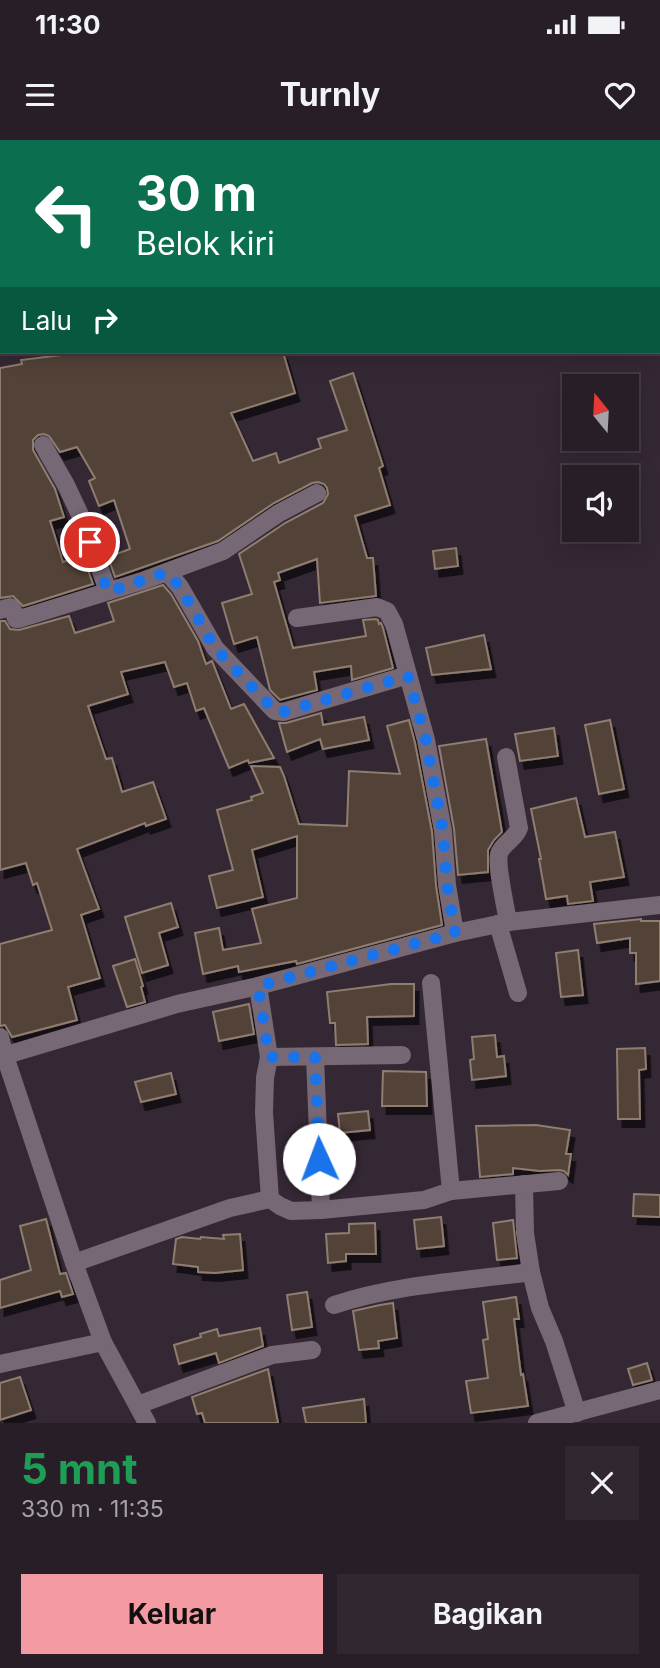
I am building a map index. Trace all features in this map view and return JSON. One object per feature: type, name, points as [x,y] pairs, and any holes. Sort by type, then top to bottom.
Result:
[{"type":"street","points":[[43,445],[81,517],[108,592]]},
{"type":"street","points":[[0,610],[10,607],[16,619],[19,619],[167,572],[223,551],[279,513],[317,493]]},
{"type":"street","points":[[167,572],[180,587],[215,648],[275,711],[283,712],[408,676]]},
{"type":"street","points":[[297,618],[377,607],[387,611],[394,624],[426,740],[443,831],[447,885],[455,933]]},
{"type":"street","points":[[506,757],[519,828],[516,836],[503,846],[499,854],[499,865],[503,923],[518,993]]},
{"type":"street","points":[[2,1057],[177,1004],[258,986],[455,933],[503,923],[660,905]]},
{"type":"street","points":[[431,983],[451,1191]]},
{"type":"street","points":[[258,986],[269,1057],[265,1078],[264,1113],[270,1199]]},
{"type":"street","points":[[0,1037],[2,1057],[103,1342],[147,1423]]},
{"type":"street","points":[[269,1057],[402,1055]]},
{"type":"street","points":[[315,1057],[321,1210]]},
{"type":"street","points":[[74,1263],[230,1208],[270,1199],[291,1211],[321,1210],[424,1200],[451,1191],[559,1181]]},
{"type":"street","points":[[524,1184],[525,1233],[531,1272],[540,1308],[554,1341],[577,1413]]},
{"type":"street","points":[[334,1305],[391,1290],[531,1272]]},
{"type":"street","points":[[0,1364],[103,1342]]},
{"type":"street","points":[[138,1405],[272,1355],[312,1350]]},
{"type":"street","points":[[537,1423],[660,1390]]},
{"type":"building","points":[[284,354],[295,393],[231,413],[253,461],[276,453],[279,463],[321,448],[318,439],[347,430],[330,381],[353,373],[383,466],[379,468],[390,505],[355,516],[367,558],[373,558],[376,596],[320,603],[317,559],[278,573],[280,580],[274,582],[293,648],[366,636],[363,620],[376,619],[383,628],[393,668],[352,680],[351,666],[314,672],[317,690],[280,700],[270,690],[257,637],[234,644],[222,603],[252,594],[239,554],[285,523],[323,503],[328,494],[327,488],[318,482],[274,503],[218,541],[115,577],[108,557],[130,549],[114,500],[99,506],[89,481],[95,478],[77,447],[60,452],[49,436],[38,435],[33,440],[33,450],[55,489],[64,517],[50,521],[63,562],[83,556],[93,584],[23,606],[13,596],[0,598],[0,368],[22,364],[21,360],[62,355]]},
{"type":"building","points":[[456,548],[458,566],[435,569],[433,551]]},
{"type":"building","points":[[163,585],[198,641],[206,664],[212,661],[231,709],[244,704],[274,758],[249,763],[248,760],[229,768],[204,708],[196,711],[187,683],[174,687],[165,662],[121,672],[128,694],[88,706],[106,759],[112,758],[122,792],[153,782],[166,819],[146,826],[145,823],[77,849],[99,909],[81,915],[100,978],[68,987],[77,1020],[12,1037],[5,1025],[0,1026],[0,944],[52,930],[37,883],[33,885],[26,863],[0,870],[0,621],[5,621],[10,629],[19,630],[69,616],[75,633],[114,621],[108,603]]},
{"type":"building","points":[[484,635],[491,669],[432,675],[426,648]]},
{"type":"building","points":[[321,713],[323,725],[364,717],[369,740],[323,749],[320,739],[287,752],[279,723]]},
{"type":"building","points":[[409,720],[432,832],[442,925],[297,964],[296,961],[239,972],[238,966],[203,974],[195,933],[219,928],[223,950],[261,943],[252,909],[297,898],[297,836],[252,850],[263,897],[217,908],[209,876],[233,870],[217,810],[252,800],[251,797],[263,793],[251,766],[280,767],[299,824],[347,826],[349,771],[400,774],[387,726]]},
{"type":"building","points":[[610,720],[624,789],[599,794],[585,725]]},
{"type":"building","points":[[554,728],[558,756],[520,761],[515,734]]},
{"type":"building","points":[[486,739],[502,832],[488,850],[488,872],[458,875],[454,829],[439,746]]},
{"type":"building","points":[[576,798],[585,837],[615,832],[624,877],[590,882],[593,901],[568,904],[567,896],[546,899],[531,809]]},
{"type":"building","points":[[171,903],[178,927],[159,933],[168,965],[142,973],[125,917]]},
{"type":"building","points":[[641,919],[660,921],[660,981],[636,984],[636,953],[630,953],[630,938],[597,943],[594,924]]},
{"type":"building","points":[[578,950],[583,995],[561,997],[556,953]]},
{"type":"building","points":[[135,959],[145,1002],[127,1007],[113,966]]},
{"type":"building","points":[[391,984],[414,984],[414,1016],[367,1017],[368,1044],[336,1045],[335,1023],[330,1023],[327,992]]},
{"type":"building","points":[[249,1004],[254,1034],[219,1041],[213,1012]]},
{"type":"building","points":[[495,1035],[497,1057],[504,1056],[506,1076],[472,1080],[472,1037]]},
{"type":"building","points":[[645,1048],[646,1069],[639,1070],[640,1119],[618,1119],[617,1049]]},
{"type":"building","points":[[383,1071],[426,1072],[427,1106],[382,1106]]},
{"type":"building","points":[[171,1073],[176,1094],[141,1102],[135,1082]]},
{"type":"building","points":[[368,1111],[370,1130],[340,1133],[338,1114]]},
{"type":"building","points":[[536,1125],[570,1130],[566,1154],[571,1154],[568,1175],[559,1170],[513,1168],[513,1174],[480,1177],[476,1126]]},
{"type":"building","points":[[634,1194],[660,1195],[660,1217],[633,1216]]},
{"type":"building","points":[[441,1217],[444,1246],[417,1249],[414,1220]]},
{"type":"building","points":[[46,1219],[60,1274],[66,1273],[73,1294],[62,1297],[60,1291],[0,1308],[0,1280],[31,1270],[20,1226]]},
{"type":"building","points":[[513,1220],[517,1258],[497,1260],[493,1223]]},
{"type":"building","points":[[375,1223],[376,1254],[346,1254],[346,1261],[328,1263],[326,1234],[349,1233],[349,1224]]},
{"type":"building","points":[[240,1234],[243,1270],[198,1272],[198,1267],[173,1264],[176,1239],[224,1239],[223,1235]]},
{"type":"building","points":[[307,1292],[312,1327],[292,1330],[287,1295]]},
{"type":"building","points":[[516,1297],[519,1319],[514,1319],[528,1406],[471,1413],[466,1381],[488,1378],[483,1340],[488,1339],[483,1302]]},
{"type":"building","points":[[393,1303],[397,1338],[378,1341],[379,1348],[359,1350],[353,1311]]},
{"type":"building","points":[[260,1328],[263,1346],[219,1363],[216,1353],[179,1364],[174,1345],[217,1329],[219,1336]]},
{"type":"building","points":[[647,1363],[652,1380],[633,1385],[628,1369]]},
{"type":"building","points":[[268,1369],[278,1423],[205,1423],[202,1413],[197,1414],[192,1397]]},
{"type":"building","points":[[20,1377],[31,1410],[0,1420],[0,1383]]},
{"type":"building","points":[[364,1399],[366,1423],[306,1423],[303,1408]]},
{"type":"route","points":[[90,542],[108,592],[167,572],[180,587],[215,648],[275,711],[283,712],[408,676],[426,740],[443,831],[447,885],[455,933],[258,986],[269,1057],[315,1057],[319,1159]]}]
